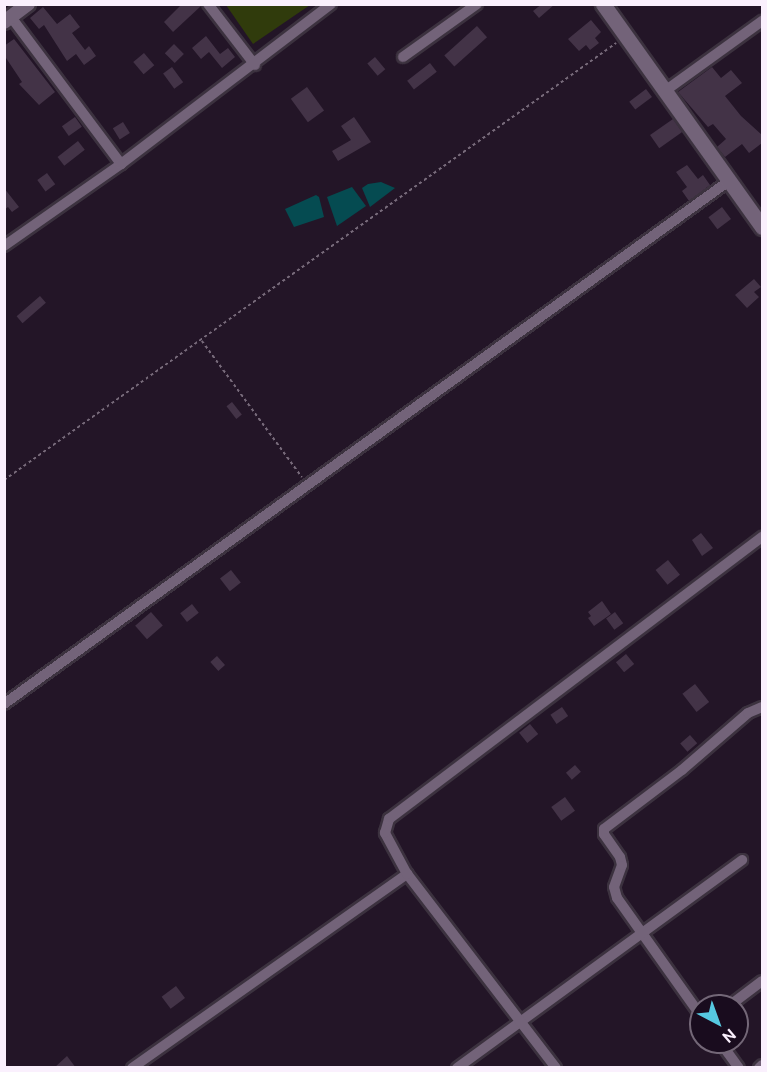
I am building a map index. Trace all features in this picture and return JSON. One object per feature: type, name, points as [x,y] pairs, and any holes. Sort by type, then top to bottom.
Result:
[{"type":"main road","points":[[603,4],[762,227]]},
{"type":"street","points":[[28,4],[8,19],[121,164]]},
{"type":"street","points":[[208,4],[255,65]]},
{"type":"street","points":[[4,246],[121,164],[255,65],[331,4]]},
{"type":"street","points":[[403,57],[477,4]]},
{"type":"street","points":[[665,91],[762,21]]},
{"type":"street","points":[[4,704],[729,181]]},
{"type":"street","points":[[556,1068],[407,874],[385,833],[389,819],[762,537]]},
{"type":"street","points":[[689,999],[617,898],[614,887],[622,865],[620,857],[604,834],[604,829],[682,770],[748,713],[762,707]]},
{"type":"street","points":[[457,1068],[742,860]]},
{"type":"street","points":[[132,1068],[407,874]]},
{"type":"street","points":[[745,994],[762,981]]},
{"type":"street","points":[[729,1054],[739,1068]]},
{"type":"street","points":[[759,1068],[762,1065]]},
{"type":"path","points":[[4,480],[594,61],[625,35]]},
{"type":"path","points":[[201,340],[308,485]]},
{"type":"shaded area","points":[[226,5],[310,5],[253,44]]},
{"type":"shaded area","points":[[381,182],[395,188],[370,207],[362,188],[368,184]]},
{"type":"shaded area","points":[[352,187],[366,206],[337,226],[327,197]]},
{"type":"shaded area","points":[[316,195],[319,197],[324,217],[294,227],[285,209]]},
{"type":"building","points":[[182,4],[201,6],[173,32],[164,22]]},
{"type":"building","points":[[542,4],[555,4],[539,18],[533,11]]},
{"type":"building","points":[[43,7],[57,24],[70,14],[80,27],[72,33],[85,50],[89,46],[96,56],[84,65],[76,54],[67,61],[44,25],[39,29],[30,18]]},
{"type":"building","points":[[591,20],[601,32],[595,38],[599,43],[590,50],[586,45],[579,51],[568,39]]},
{"type":"building","points":[[477,26],[487,37],[454,67],[444,55]]},
{"type":"building","points":[[206,36],[220,54],[228,48],[235,57],[222,68],[209,52],[201,59],[192,48]]},
{"type":"building","points":[[14,39],[55,92],[39,105],[19,84],[22,82],[4,55],[4,46]]},
{"type":"building","points":[[174,44],[184,54],[175,63],[165,53]]},
{"type":"building","points":[[144,53],[154,65],[144,74],[133,62]]},
{"type":"building","points":[[375,57],[385,69],[378,76],[367,63]]},
{"type":"building","points":[[430,63],[437,72],[414,90],[407,81]]},
{"type":"building","points":[[172,67],[183,82],[174,89],[163,73]]},
{"type":"building","points":[[712,67],[721,78],[731,70],[742,83],[725,96],[741,116],[762,135],[762,143],[749,153],[742,144],[725,157],[717,147],[726,139],[713,124],[708,127],[678,92]]},
{"type":"building","points":[[307,87],[324,110],[308,122],[291,99]]},
{"type":"building","points":[[646,89],[652,97],[635,110],[629,102]]},
{"type":"building","points":[[75,117],[82,127],[69,136],[62,126]]},
{"type":"building","points":[[354,117],[371,142],[338,161],[332,151],[351,140],[341,126]]},
{"type":"building","points":[[673,119],[682,132],[659,148],[650,135]]},
{"type":"building","points":[[123,122],[130,133],[120,139],[113,128]]},
{"type":"building","points":[[78,141],[85,150],[64,166],[58,157]]},
{"type":"building","points":[[687,165],[698,179],[703,175],[710,185],[689,201],[682,191],[687,187],[676,172]]},
{"type":"building","points":[[47,173],[55,184],[46,191],[37,180]]},
{"type":"building","points":[[4,188],[19,207],[12,212],[8,207],[4,210]]},
{"type":"building","points":[[722,207],[731,219],[717,229],[708,217]]},
{"type":"building","points":[[754,279],[761,287],[754,292],[759,297],[747,308],[735,295]]},
{"type":"building","points":[[40,296],[46,303],[23,323],[17,316]]},
{"type":"building","points":[[232,402],[242,415],[236,419],[226,406]]},
{"type":"building","points":[[701,533],[713,548],[702,556],[692,540]]},
{"type":"building","points":[[668,560],[680,575],[668,585],[656,570]]},
{"type":"building","points":[[231,570],[241,583],[230,591],[220,579]]},
{"type":"building","points":[[602,601],[611,614],[594,626],[588,618],[591,616],[588,612]]},
{"type":"building","points":[[192,604],[199,613],[187,622],[180,613]]},
{"type":"building","points":[[151,612],[163,626],[147,639],[135,626]]},
{"type":"building","points":[[615,612],[623,623],[614,630],[606,618]]},
{"type":"building","points":[[626,654],[634,664],[624,672],[616,662]]},
{"type":"building","points":[[217,656],[225,665],[218,671],[210,662]]},
{"type":"building","points":[[695,684],[709,702],[697,712],[682,694]]},
{"type":"building","points":[[562,707],[568,716],[557,724],[550,715]]},
{"type":"building","points":[[530,724],[538,734],[527,743],[519,733]]},
{"type":"building","points":[[690,735],[697,743],[687,752],[680,744]]},
{"type":"building","points":[[575,765],[581,772],[572,780],[566,773]]},
{"type":"building","points":[[565,797],[575,811],[561,821],[551,807]]},
{"type":"building","points":[[176,986],[185,998],[171,1009],[162,997]]},
{"type":"building","points":[[67,1056],[76,1068],[54,1068]]}]
